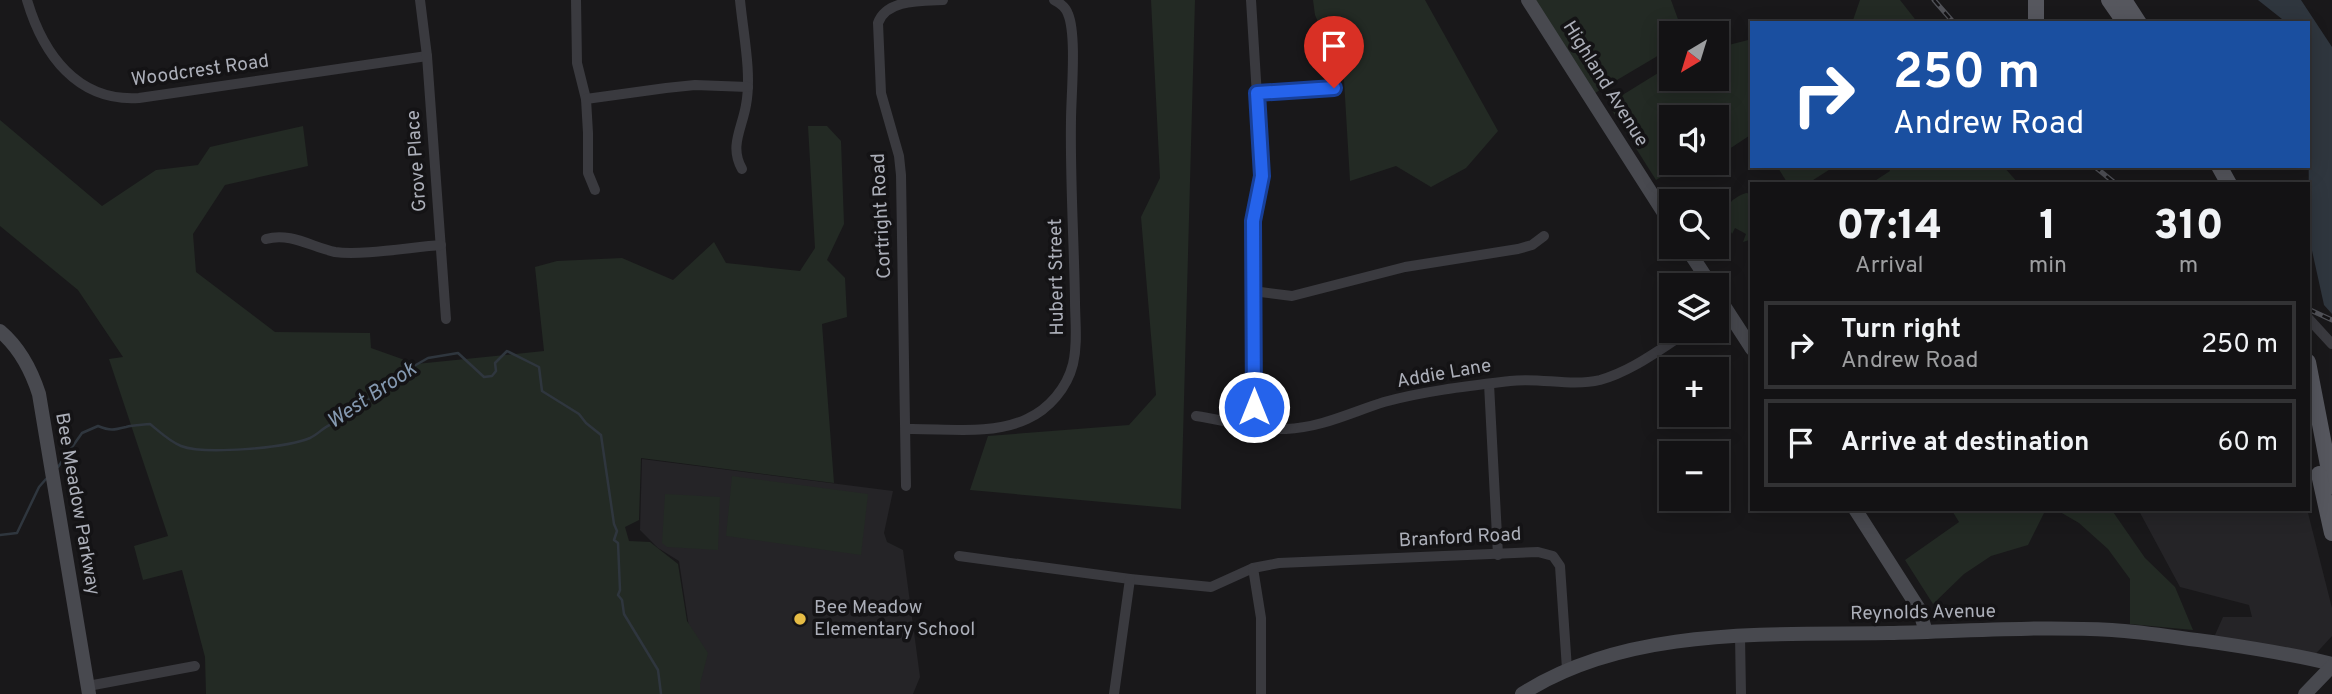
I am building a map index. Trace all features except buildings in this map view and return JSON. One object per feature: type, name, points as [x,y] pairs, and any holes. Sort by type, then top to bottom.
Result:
[{"type":"main road","points":[[2036,0],[2036,21]]},
{"type":"main road","points":[[2108,0],[2109,21]]},
{"type":"main road","points":[[2108,0],[2124,21]]},
{"type":"main road","points":[[2124,0],[2138,21]]},
{"type":"main road","points":[[2310,372],[2332,486]]},
{"type":"main road","points":[[2310,427],[2332,533]]},
{"type":"street","name":"Woodcrest Road","points":[[27,0],[41,38],[61,66],[92,91],[114,98],[139,98],[427,55]]},
{"type":"street","name":"Grove Place","points":[[420,0],[427,55],[446,319]]},
{"type":"street","points":[[576,0],[577,63],[586,99],[588,173],[595,190]]},
{"type":"street","points":[[740,0],[748,87],[735,149],[736,159],[742,169]]},
{"type":"street","name":"Cortright Road","points":[[906,486],[901,175],[899,156],[880,85],[878,23],[882,12],[895,2],[943,0]]},
{"type":"street","name":"Hubert Street","points":[[906,429],[981,429],[1026,420],[1053,400],[1073,365],[1076,343],[1071,152],[1072,35],[1068,14],[1054,0]]},
{"type":"street","points":[[1251,0],[1262,176],[1253,221],[1254,425]]},
{"type":"street","name":"Highland Avenue","points":[[1528,0],[1659,205]]},
{"type":"street","points":[[586,99],[686,86],[748,87]]},
{"type":"street","points":[[1257,93],[1334,88]]},
{"type":"street","points":[[266,239],[277,236],[336,252],[441,245]]},
{"type":"street","points":[[1252,291],[1292,296],[1405,267],[1525,247],[1544,236]]},
{"type":"street","points":[[1729,318],[1750,346]]},
{"type":"street","points":[[2310,320],[2332,344]]},
{"type":"street","name":"Bee Meadow Parkway","points":[[0,331],[19,352],[34,380],[53,475],[88,690]]},
{"type":"street","name":"Addie Lane","points":[[1196,416],[1272,429],[1302,428],[1396,399],[1527,379],[1564,382],[1598,380],[1631,367],[1670,343]]},
{"type":"street","points":[[1489,384],[1498,555]]},
{"type":"street","points":[[1856,511],[1919,609],[1926,632]]},
{"type":"street","name":"Branford Road","points":[[959,556],[1210,587],[1253,568],[1279,563],[1538,552],[1550,554],[1558,561],[1563,594],[1567,669]]},
{"type":"street","points":[[1253,568],[1261,618],[1261,694]]},
{"type":"street","points":[[1114,694],[1130,579]]},
{"type":"street","name":"Reynolds Avenue","points":[[1522,694],[1567,669],[1637,649],[1740,636],[2112,630],[2232,645],[2304,657],[2332,665]]},
{"type":"street","points":[[1740,636],[1741,694]]},
{"type":"street","points":[[2305,694],[2332,665]]},
{"type":"street","points":[[88,690],[195,666]]},
{"type":"shaded area","points":[[1151,0],[1195,0],[1181,509],[970,490],[988,436],[1129,425],[1156,395],[1141,217],[1160,178]]},
{"type":"shaded area","points":[[1313,0],[1425,0],[1498,131],[1466,168],[1431,187],[1396,166],[1350,181],[1344,80],[1315,15]]},
{"type":"shaded area","points":[[1529,0],[1671,0],[1679,21],[1659,21],[1659,55],[1590,96]]},
{"type":"shaded area","points":[[1860,0],[1900,0],[1916,21],[1853,21]]},
{"type":"shaded area","points":[[2258,0],[2301,0],[2332,47],[2332,314],[2324,305],[2310,242],[2310,21],[2284,21]]},
{"type":"shaded area","points":[[1750,40],[1750,135],[1729,149],[1729,105],[1659,105],[1659,175],[1664,175],[1656,180],[1608,104],[1659,72],[1659,91],[1729,91],[1729,45]]},
{"type":"shaded area","points":[[0,120],[102,206],[156,170],[198,165],[210,147],[303,126],[308,166],[225,185],[193,234],[196,272],[275,332],[370,333],[371,348],[416,364],[544,351],[535,267],[557,261],[622,258],[673,280],[714,242],[726,263],[800,271],[815,248],[808,126],[827,126],[841,141],[844,224],[827,260],[845,278],[847,317],[822,324],[834,483],[641,458],[639,520],[625,527],[629,541],[650,542],[678,564],[687,621],[708,653],[700,694],[206,694],[205,657],[182,570],[143,580],[134,546],[168,536],[109,359],[123,357],[78,290],[0,226]]},
{"type":"shaded area","points":[[1778,168],[1832,168],[1810,182],[1787,182]]},
{"type":"shaded area","points":[[1889,168],[2005,168],[2017,182],[1873,182],[1890,171]]},
{"type":"shaded area","points":[[1750,194],[1750,240],[1743,242],[1746,234],[1735,228],[1732,234],[1729,226],[1729,204]]},
{"type":"shaded area","name":"Bee Meadow Elementary School","points":[[642,459],[893,491],[884,533],[887,542],[903,550],[920,677],[913,694],[699,694],[679,561],[658,548],[640,530]]},
{"type":"shaded area","points":[[732,476],[868,494],[861,555],[726,536]]},
{"type":"shaded area","points":[[665,494],[720,497],[718,550],[667,547],[662,543]]},
{"type":"shaded area","points":[[1952,511],[2045,511],[2028,545],[1991,556],[1964,574],[1933,604],[1905,560],[1959,522]]},
{"type":"shaded area","points":[[2058,511],[2112,511],[2145,558],[2175,587],[2193,630],[2130,624],[2130,579],[2108,549],[2079,523]]},
{"type":"shaded area","points":[[2139,511],[2308,511],[2332,608],[2332,636],[2310,660],[2211,644],[2223,617],[2252,617],[2249,605],[2180,587]]},
{"type":"waterway","name":"West Brook","points":[[58,467],[82,433],[98,426],[112,430],[150,424],[169,439],[192,449],[245,449],[299,442],[332,424],[428,358],[458,353],[484,377],[492,376],[496,371],[495,363],[507,351],[539,367],[542,391],[579,414],[601,435],[617,531],[614,540],[618,543],[618,595],[622,600],[624,614],[658,670],[661,694]]},
{"type":"waterway","name":"West Brook","points":[[0,535],[17,533],[39,487],[46,479]]},
{"type":"railway","points":[[1934,0],[1952,21]]},
{"type":"railway","points":[[2096,168],[2114,182]]},
{"type":"railway","points":[[2310,310],[2332,320]]},
{"type":"place","name":"Bee Meadow Elementary School","points":[[800,619]]},
{"type":"route","points":[[1254,407],[1253,221],[1262,176],[1257,93],[1334,88]]}]
